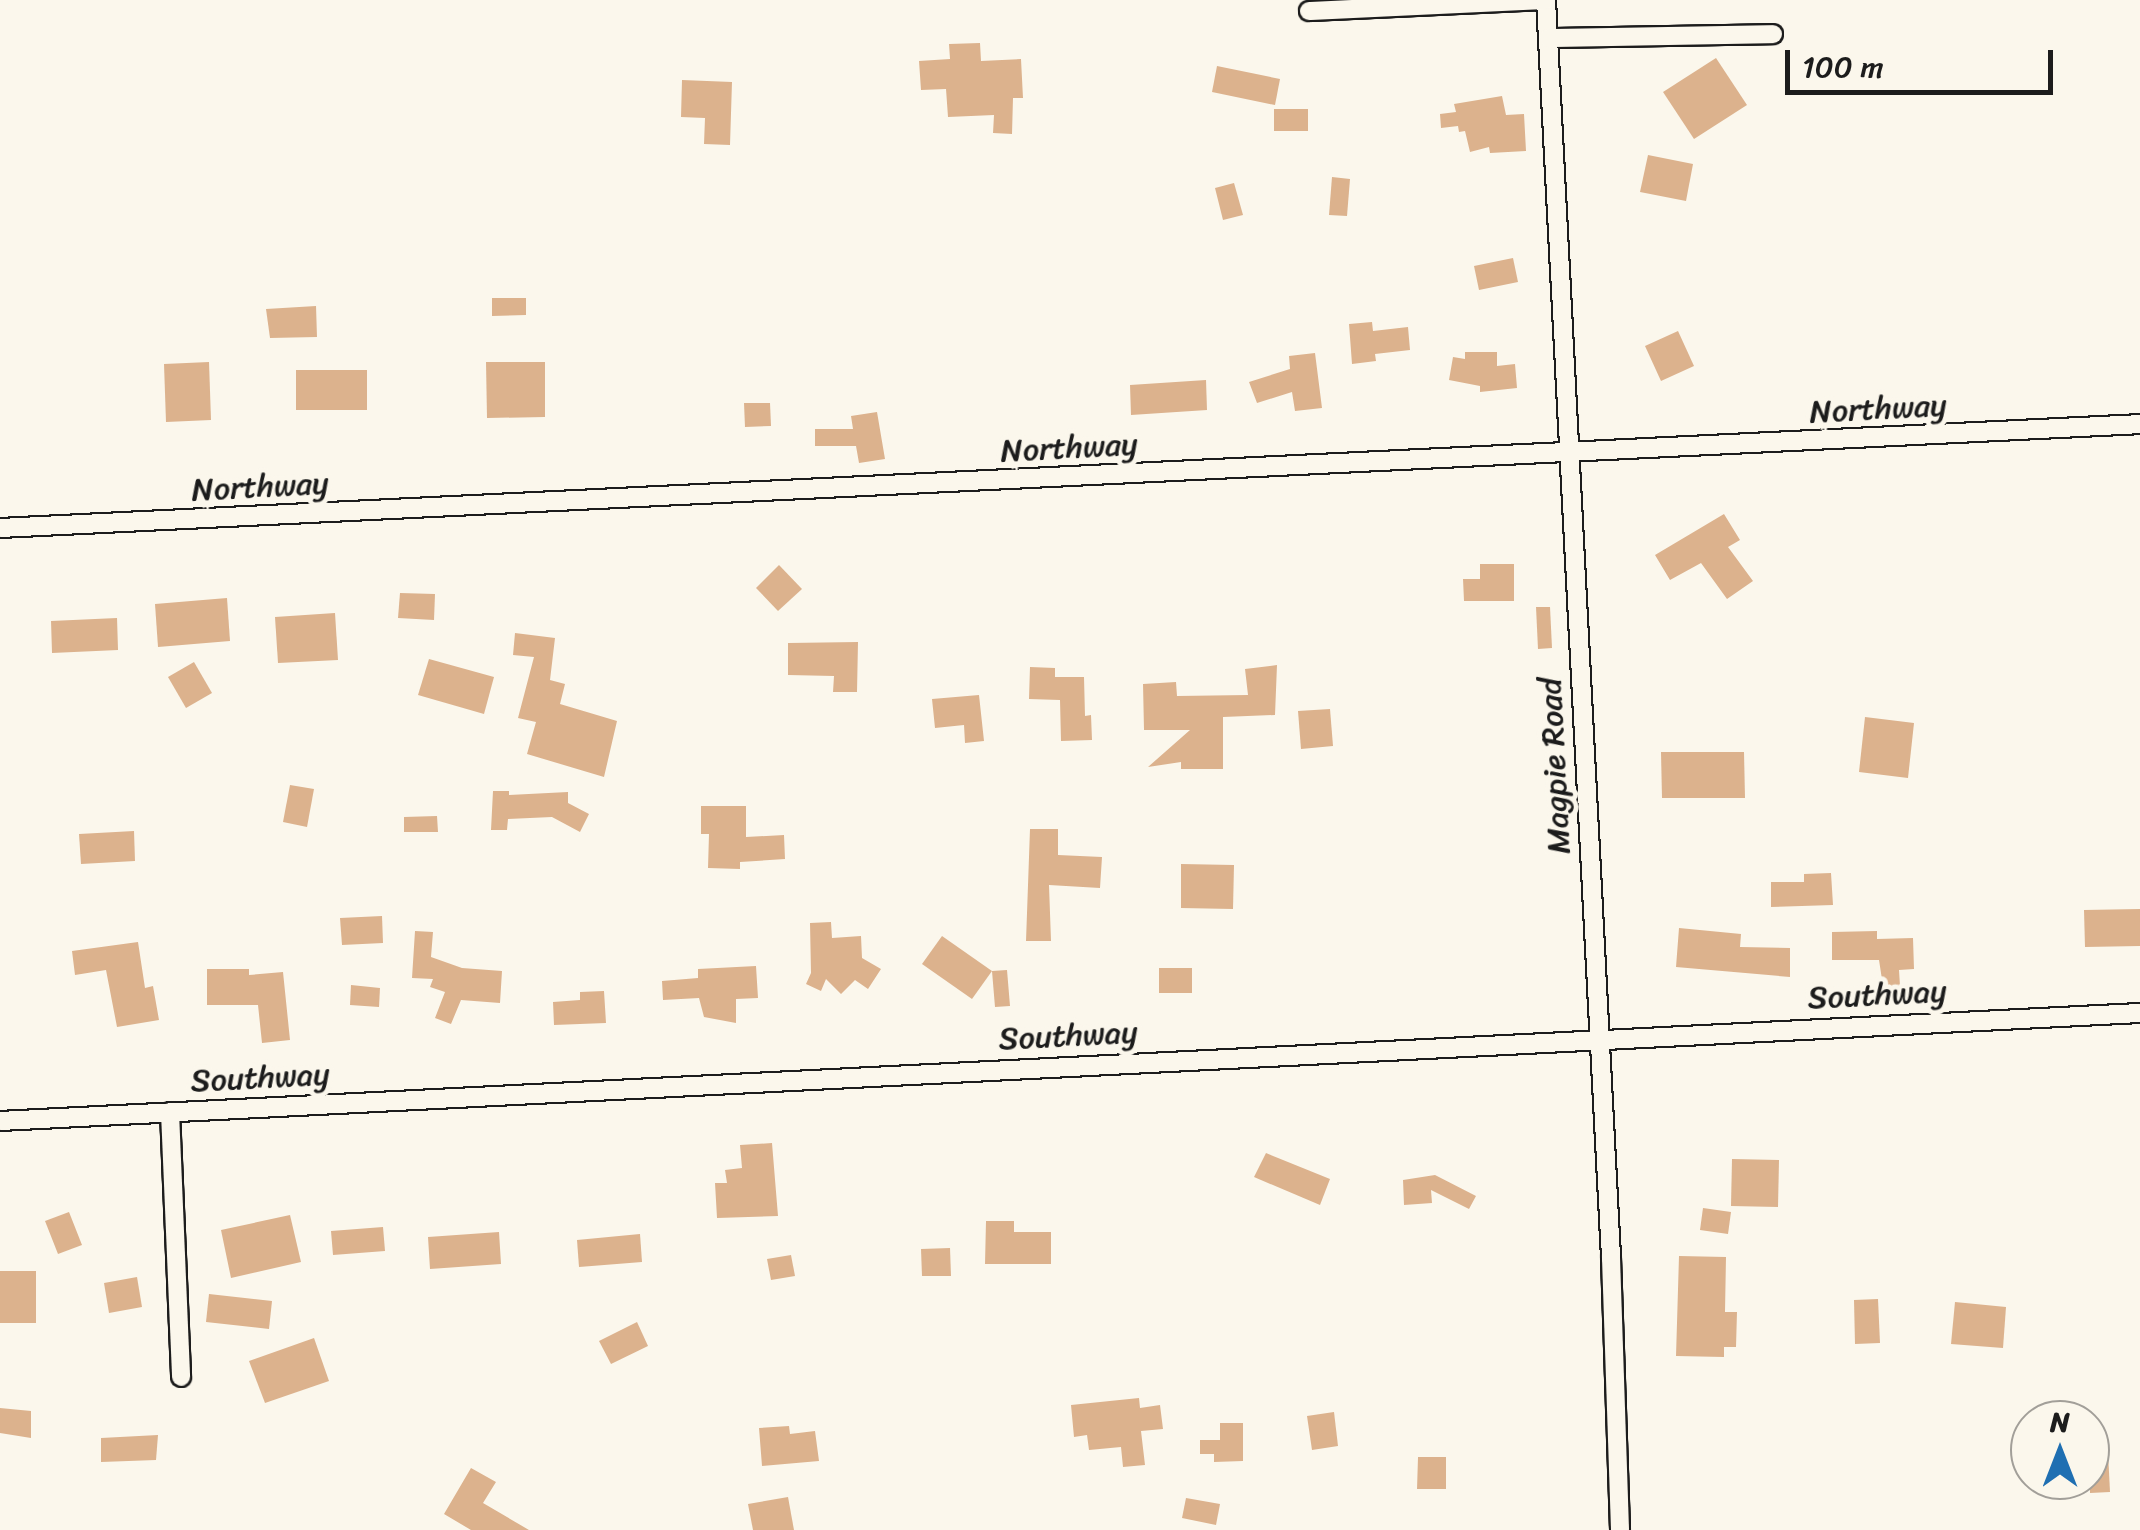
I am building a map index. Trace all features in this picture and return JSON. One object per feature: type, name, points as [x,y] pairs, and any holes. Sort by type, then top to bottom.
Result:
[{"type":"street","points":[[1309,11],[1546,0]]},
{"type":"street","name":"Magpie Road","points":[[1546,0],[1620,1530]]},
{"type":"street","points":[[1550,38],[1773,34]]},
{"type":"street","name":"Northway","points":[[0,528],[2140,424]]},
{"type":"street","name":"Southway","points":[[0,1121],[2140,1013]]},
{"type":"street","points":[[170,1112],[181,1376]]},
{"type":"building","points":[[980,43],[981,61],[1021,59],[1023,98],[1013,98],[1012,134],[993,133],[994,115],[948,117],[946,89],[921,90],[919,61],[950,59],[949,44]]},
{"type":"building","points":[[1716,58],[1747,105],[1694,139],[1663,92]]},
{"type":"building","points":[[1217,66],[1280,79],[1275,105],[1212,92]]},
{"type":"building","points":[[682,80],[732,82],[730,145],[704,144],[705,118],[681,117]]},
{"type":"building","points":[[1502,96],[1506,115],[1524,114],[1526,151],[1490,153],[1489,147],[1470,152],[1465,131],[1459,132],[1458,126],[1441,128],[1440,114],[1456,112],[1454,104]]},
{"type":"building","points":[[1274,109],[1308,109],[1308,131],[1274,131]]},
{"type":"building","points":[[1648,155],[1693,164],[1686,201],[1640,192]]},
{"type":"building","points":[[1332,177],[1350,179],[1347,216],[1329,215]]},
{"type":"building","points":[[1234,183],[1243,215],[1223,220],[1215,188]]},
{"type":"building","points":[[1513,258],[1518,282],[1479,290],[1474,266]]},
{"type":"building","points":[[492,298],[526,298],[526,315],[492,316]]},
{"type":"building","points":[[316,306],[317,337],[270,338],[266,309]]},
{"type":"building","points":[[1372,322],[1373,331],[1408,327],[1410,350],[1375,354],[1376,361],[1352,364],[1349,324]]},
{"type":"building","points":[[1678,331],[1694,366],[1661,381],[1645,346]]},
{"type":"building","points":[[1465,352],[1497,352],[1497,366],[1515,364],[1517,388],[1480,392],[1480,386],[1449,380],[1453,357],[1465,359]]},
{"type":"building","points":[[1315,353],[1322,408],[1295,411],[1292,392],[1257,403],[1249,382],[1290,369],[1289,356]]},
{"type":"building","points":[[209,362],[211,420],[166,422],[164,364]]},
{"type":"building","points":[[486,362],[545,362],[545,417],[487,418]]},
{"type":"building","points":[[296,370],[367,370],[367,410],[296,410]]},
{"type":"building","points":[[1206,380],[1207,410],[1131,415],[1130,385]]},
{"type":"building","points":[[744,403],[770,403],[771,426],[745,427]]},
{"type":"building","points":[[877,412],[885,459],[859,463],[856,446],[815,446],[815,429],[853,429],[851,416]]},
{"type":"building","points":[[1724,514],[1740,540],[1728,547],[1753,581],[1727,599],[1701,563],[1670,580],[1655,555]]},
{"type":"building","points":[[1480,564],[1514,564],[1514,601],[1464,601],[1463,579],[1480,579]]},
{"type":"building","points":[[779,565],[802,589],[778,611],[756,588]]},
{"type":"building","points":[[400,593],[435,594],[434,620],[398,618]]},
{"type":"building","points":[[227,598],[230,641],[158,647],[155,604]]},
{"type":"building","points":[[1536,607],[1550,607],[1552,648],[1538,649]]},
{"type":"building","points":[[335,613],[338,660],[278,663],[275,617]]},
{"type":"building","points":[[117,618],[118,650],[52,653],[51,621]]},
{"type":"building","points":[[515,633],[555,638],[550,680],[565,684],[560,704],[617,721],[604,777],[527,754],[536,722],[518,718],[534,657],[513,655]]},
{"type":"building","points":[[858,642],[857,692],[833,692],[834,676],[788,675],[788,643]]},
{"type":"building","points":[[429,659],[494,677],[484,714],[418,695]]},
{"type":"building","points":[[194,662],[212,693],[186,708],[168,677]]},
{"type":"building","points":[[1277,665],[1275,715],[1223,717],[1223,769],[1181,769],[1181,762],[1148,767],[1190,730],[1144,730],[1143,684],[1176,682],[1177,696],[1248,695],[1245,669]]},
{"type":"building","points":[[1030,667],[1055,668],[1055,677],[1084,677],[1085,716],[1091,715],[1092,740],[1061,741],[1060,700],[1029,699]]},
{"type":"building","points":[[979,695],[984,741],[965,743],[964,725],[935,728],[932,699]]},
{"type":"building","points":[[1330,709],[1333,746],[1301,749],[1298,711]]},
{"type":"building","points":[[1865,717],[1914,723],[1908,778],[1859,772]]},
{"type":"building","points":[[1661,752],[1744,752],[1745,798],[1662,798]]},
{"type":"building","points":[[290,785],[314,789],[307,827],[283,822]]},
{"type":"building","points":[[493,791],[509,791],[509,795],[568,792],[568,803],[589,814],[580,832],[552,817],[508,819],[507,830],[491,830]]},
{"type":"building","points":[[701,806],[746,806],[746,837],[784,835],[785,859],[740,862],[740,869],[708,868],[709,834],[701,834]]},
{"type":"building","points":[[437,816],[438,832],[404,832],[404,817]]},
{"type":"building","points":[[1030,829],[1058,829],[1058,855],[1102,857],[1100,888],[1049,885],[1051,941],[1026,941]]},
{"type":"building","points":[[134,831],[135,861],[81,864],[79,834]]},
{"type":"building","points":[[1181,864],[1234,865],[1233,909],[1181,908]]},
{"type":"building","points":[[1831,873],[1833,905],[1771,907],[1771,882],[1804,882],[1804,874]]},
{"type":"building","points":[[2140,909],[2140,946],[2085,947],[2084,910]]},
{"type":"building","points":[[382,916],[383,943],[342,945],[340,918]]},
{"type":"building","points":[[831,922],[832,938],[861,936],[862,958],[881,969],[868,989],[855,980],[841,994],[826,979],[821,991],[806,984],[811,973],[810,923]]},
{"type":"building","points":[[1679,928],[1741,934],[1740,947],[1790,948],[1790,977],[1676,967]]},
{"type":"building","points":[[415,931],[433,932],[431,957],[462,968],[502,971],[500,1003],[461,1000],[451,1024],[435,1018],[445,992],[430,987],[433,979],[412,978]]},
{"type":"building","points":[[1877,931],[1877,939],[1913,938],[1914,969],[1899,970],[1900,986],[1883,986],[1879,960],[1832,960],[1832,932]]},
{"type":"building","points":[[942,936],[992,971],[972,999],[922,964]]},
{"type":"building","points":[[138,942],[145,988],[153,986],[159,1020],[117,1027],[106,970],[75,975],[72,951]]},
{"type":"building","points":[[756,966],[758,998],[736,999],[736,1023],[704,1017],[699,998],[663,1000],[662,981],[698,978],[698,969]]},
{"type":"building","points":[[1159,968],[1192,968],[1192,993],[1159,993]]},
{"type":"building","points":[[207,969],[249,969],[249,975],[283,972],[290,1040],[262,1043],[258,1005],[207,1005]]},
{"type":"building","points":[[1007,970],[1010,1006],[995,1007],[992,971]]},
{"type":"building","points":[[351,985],[380,988],[379,1007],[350,1005]]},
{"type":"building","points":[[604,991],[606,1023],[554,1025],[553,1002],[580,1000],[580,992]]},
{"type":"building","points":[[772,1143],[778,1216],[717,1218],[715,1183],[727,1183],[725,1170],[742,1168],[740,1145]]},
{"type":"building","points":[[1266,1153],[1330,1179],[1320,1205],[1254,1177]]},
{"type":"building","points":[[1732,1159],[1779,1160],[1778,1207],[1731,1206]]},
{"type":"building","points":[[1435,1175],[1476,1196],[1469,1209],[1431,1190],[1432,1203],[1404,1205],[1403,1180]]},
{"type":"building","points":[[1703,1208],[1731,1212],[1728,1234],[1700,1230]]},
{"type":"building","points":[[69,1212],[82,1245],[58,1254],[45,1221]]},
{"type":"building","points":[[290,1215],[301,1262],[231,1278],[221,1230]]},
{"type":"building","points":[[986,1221],[1014,1221],[1014,1232],[1051,1232],[1051,1264],[985,1264]]},
{"type":"building","points":[[383,1227],[385,1251],[333,1255],[331,1231]]},
{"type":"building","points":[[499,1232],[501,1264],[430,1269],[428,1237]]},
{"type":"building","points":[[640,1234],[642,1262],[579,1267],[577,1240]]},
{"type":"building","points":[[950,1248],[951,1276],[922,1276],[921,1249]]},
{"type":"building","points":[[791,1255],[795,1276],[771,1280],[767,1259]]},
{"type":"building","points":[[1679,1256],[1726,1257],[1725,1312],[1737,1312],[1736,1347],[1724,1347],[1724,1357],[1676,1356]]},
{"type":"building","points":[[0,1271],[36,1271],[36,1323],[0,1323]]},
{"type":"building","points":[[137,1277],[142,1307],[109,1313],[104,1283]]},
{"type":"building","points":[[209,1294],[272,1301],[269,1329],[206,1322]]},
{"type":"building","points":[[1878,1299],[1880,1343],[1855,1344],[1854,1300]]},
{"type":"building","points":[[1955,1302],[2006,1307],[2003,1348],[1951,1344]]},
{"type":"building","points":[[637,1322],[648,1346],[611,1364],[599,1341]]},
{"type":"building","points":[[314,1338],[329,1381],[265,1403],[249,1361]]},
{"type":"building","points":[[1139,1398],[1140,1408],[1160,1405],[1163,1429],[1141,1431],[1145,1465],[1123,1467],[1121,1447],[1089,1450],[1087,1435],[1074,1437],[1071,1405]]},
{"type":"building","points":[[0,1408],[31,1411],[31,1438],[0,1433]]},
{"type":"building","points":[[1334,1412],[1338,1446],[1312,1450],[1307,1416]]},
{"type":"building","points":[[1220,1423],[1243,1423],[1243,1461],[1214,1462],[1214,1454],[1200,1454],[1200,1440],[1220,1440]]},
{"type":"building","points":[[789,1426],[790,1434],[815,1431],[819,1461],[762,1466],[759,1428]]},
{"type":"building","points":[[158,1435],[156,1460],[101,1462],[101,1438]]},
{"type":"building","points":[[1418,1457],[1446,1457],[1446,1489],[1417,1489]]},
{"type":"building","points":[[471,1468],[496,1482],[483,1503],[529,1530],[471,1530],[444,1514]]},
{"type":"building","points":[[788,1497],[794,1530],[753,1530],[748,1504]]},
{"type":"building","points":[[1186,1498],[1220,1504],[1216,1525],[1182,1518]]}]
